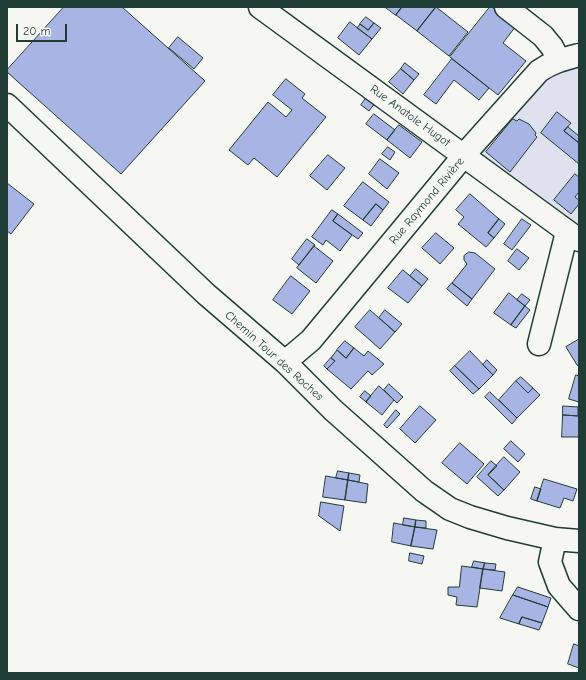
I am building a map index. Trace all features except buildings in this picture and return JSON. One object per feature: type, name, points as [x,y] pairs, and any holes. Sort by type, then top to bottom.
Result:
[{"type":"street","name":"Rue Anatole Hugot","points":[[260,7],[573,236]]},
{"type":"street","points":[[506,7],[543,36],[552,47],[569,57]]},
{"type":"street","name":"Rue Raymond Rivière","points":[[285,362],[311,340],[464,156],[539,71],[549,64],[569,57]]},
{"type":"street","name":"Chemin Tour des Roches","points":[[7,105],[206,294],[285,362],[333,410],[424,491],[450,509],[470,517],[507,528],[555,539],[579,541]]},
{"type":"street","points":[[539,344],[573,236]]},
{"type":"street","points":[[555,539],[550,562],[559,586],[579,609]]},
{"type":"shaded area","points":[[579,55],[579,236],[577,239],[471,147],[539,71]]}]
